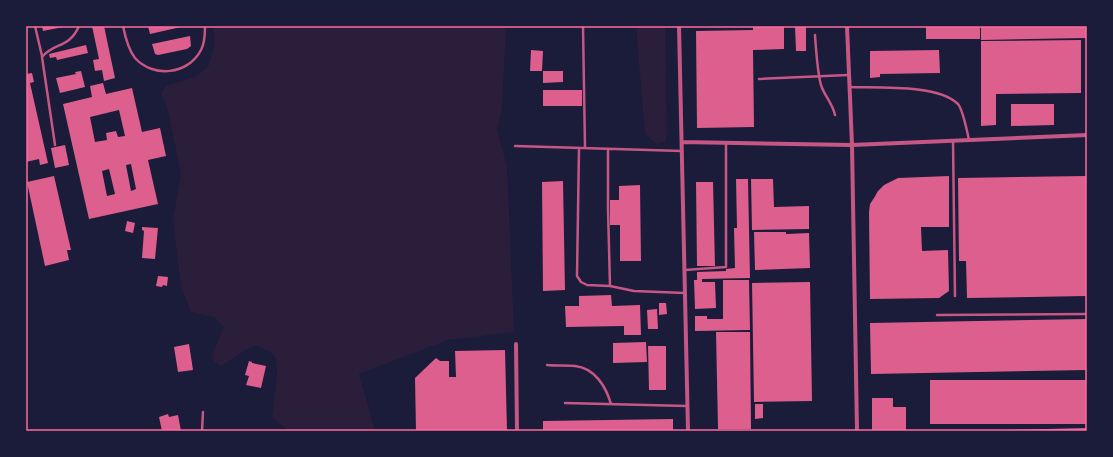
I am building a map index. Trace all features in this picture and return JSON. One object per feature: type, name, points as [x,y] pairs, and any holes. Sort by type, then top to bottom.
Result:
[{"type":"street","points":[[680,26],[688,431]]},
{"type":"street","points":[[847,26],[852,145],[857,431]]},
{"type":"street","points":[[682,142],[852,145],[1087,135]]},
{"type":"street","points":[[516,344],[517,431]]},
{"type":"lane","points":[[35,26],[42,57],[55,145]]},
{"type":"lane","points":[[42,57],[46,53],[72,38],[79,26]]},
{"type":"lane","points":[[123,26],[134,57],[140,63],[155,71],[165,72],[177,70],[187,65],[196,57],[204,42],[204,26]]},
{"type":"lane","points":[[583,26],[585,148]]},
{"type":"lane","points":[[815,35],[820,82],[824,94],[831,101],[835,115]]},
{"type":"lane","points":[[759,79],[848,75]]},
{"type":"lane","points":[[849,87],[913,89],[936,92],[950,98],[959,106],[969,140]]},
{"type":"lane","points":[[953,141],[955,296]]},
{"type":"lane","points":[[684,270],[726,267],[726,143]]},
{"type":"lane","points":[[515,146],[682,151]]},
{"type":"lane","points":[[579,148],[577,276],[581,282],[587,285],[610,286],[634,291],[685,293]]},
{"type":"lane","points":[[608,149],[610,286]]},
{"type":"lane","points":[[937,315],[1087,314]]},
{"type":"lane","points":[[546,366],[576,366],[592,372],[608,393],[611,404]]},
{"type":"lane","points":[[565,403],[687,406]]},
{"type":"lane","points":[[202,431],[203,412]]},
{"type":"shaded area","points":[[212,26],[506,26],[502,108],[497,130],[507,166],[514,332],[448,340],[359,374],[375,431],[290,431],[272,418],[277,376],[276,359],[271,352],[257,346],[249,348],[221,366],[214,362],[212,355],[224,327],[214,317],[191,312],[181,286],[173,220],[181,174],[168,110],[161,93],[166,86],[195,77],[208,67],[215,44]]},
{"type":"shaded area","points":[[636,26],[665,26],[667,133],[665,142],[657,144],[645,134]]},
{"type":"building","points":[[42,26],[63,26],[63,27],[43,31]]},
{"type":"building","points":[[92,26],[104,26],[115,78],[104,81],[102,70],[95,71],[93,60],[99,59]]},
{"type":"building","points":[[148,26],[181,26],[181,27],[150,34]]},
{"type":"building","points":[[753,26],[784,26],[784,49],[753,50],[754,127],[697,128],[696,31],[753,30]]},
{"type":"building","points":[[795,26],[806,26],[806,51],[796,51]]},
{"type":"building","points":[[926,26],[980,26],[980,39],[926,39]]},
{"type":"building","points":[[981,26],[1087,26],[1087,38],[981,40]]},
{"type":"building","points":[[190,36],[191,46],[187,49],[158,55],[155,54],[152,44]]},
{"type":"building","points":[[1081,40],[1081,93],[996,94],[996,125],[981,126],[981,41]]},
{"type":"building","points":[[86,45],[88,53],[57,60],[56,57],[50,58],[49,54]]},
{"type":"building","points":[[531,50],[543,51],[542,71],[530,71]]},
{"type":"building","points":[[939,50],[940,73],[880,74],[880,77],[870,78],[870,51]]},
{"type":"building","points":[[81,71],[85,87],[60,93],[56,78],[76,74],[75,72]]},
{"type":"building","points":[[543,71],[563,71],[563,82],[543,83]]},
{"type":"building","points":[[32,73],[34,82],[30,83],[48,163],[40,165],[39,159],[26,162],[26,74]]},
{"type":"building","points":[[103,83],[106,94],[132,88],[142,132],[160,128],[166,156],[148,160],[158,204],[89,219],[63,104],[92,97],[90,86]],"holes":[[[119,110],[125,136],[118,137],[116,131],[106,133],[107,140],[95,142],[90,117]],[[131,164],[136,189],[131,191],[126,165]],[[109,169],[115,194],[107,196],[102,171]]]},
{"type":"building","points":[[543,90],[582,90],[582,106],[543,106]]},
{"type":"building","points":[[1011,104],[1054,104],[1054,125],[1011,126]]},
{"type":"building","points":[[65,145],[69,165],[55,168],[51,148]]},
{"type":"building","points":[[54,176],[71,250],[67,250],[69,260],[45,266],[27,182]]},
{"type":"building","points":[[949,176],[949,227],[921,227],[922,251],[948,250],[949,291],[939,298],[870,299],[869,212],[870,204],[878,191],[884,185],[898,178]]},
{"type":"building","points":[[1087,176],[1087,296],[967,298],[966,261],[959,261],[958,178]]},
{"type":"building","points":[[736,179],[748,179],[750,278],[702,279],[702,282],[715,282],[716,308],[695,309],[694,280],[697,280],[697,272],[726,271],[726,269],[735,268],[734,228],[737,228]]},
{"type":"building","points":[[751,179],[773,179],[774,207],[809,206],[809,229],[752,230]]},
{"type":"building","points":[[563,181],[565,290],[543,291],[542,182]]},
{"type":"building","points":[[696,182],[713,182],[715,266],[697,266]]},
{"type":"building","points":[[640,185],[641,261],[620,261],[620,225],[610,225],[610,200],[619,200],[619,186]]},
{"type":"building","points":[[127,221],[135,223],[133,233],[125,231]]},
{"type":"building","points":[[142,227],[158,228],[155,259],[142,258],[144,231],[142,230]]},
{"type":"building","points":[[754,232],[786,232],[786,234],[809,233],[810,268],[755,270]]},
{"type":"building","points":[[158,276],[168,277],[167,286],[156,286]]},
{"type":"building","points":[[723,280],[749,280],[750,330],[695,331],[695,316],[707,316],[707,319],[723,319]]},
{"type":"building","points":[[810,282],[812,401],[754,402],[752,283]]},
{"type":"building","points":[[611,295],[612,306],[640,305],[641,335],[624,335],[624,326],[566,327],[565,306],[579,306],[579,296]]},
{"type":"building","points":[[659,303],[666,303],[667,314],[659,315]]},
{"type":"building","points":[[657,309],[658,329],[648,329],[647,310]]},
{"type":"building","points":[[1087,319],[1087,370],[871,374],[870,323]]},
{"type":"building","points":[[716,332],[750,332],[751,429],[718,429]]},
{"type":"building","points":[[646,342],[647,362],[613,363],[613,343]]},
{"type":"building","points":[[189,344],[193,370],[178,372],[174,347]]},
{"type":"building","points":[[648,346],[666,346],[666,390],[649,390]]},
{"type":"building","points":[[505,350],[507,431],[416,431],[415,378],[436,358],[440,361],[449,361],[449,377],[456,377],[455,351]]},
{"type":"building","points":[[249,361],[266,366],[261,388],[246,385],[249,376],[245,375]]},
{"type":"building","points":[[930,380],[1087,380],[1087,424],[930,424]]},
{"type":"building","points":[[872,398],[893,398],[893,407],[906,407],[906,430],[872,431]]},
{"type":"building","points":[[755,404],[763,404],[763,418],[755,419]]},
{"type":"building","points":[[168,414],[169,417],[178,415],[181,431],[162,431],[159,417]]},
{"type":"building","points":[[673,419],[673,431],[543,431],[543,421]]},
{"type":"building","points":[[1087,428],[1087,431],[1004,431],[1004,430]]}]
